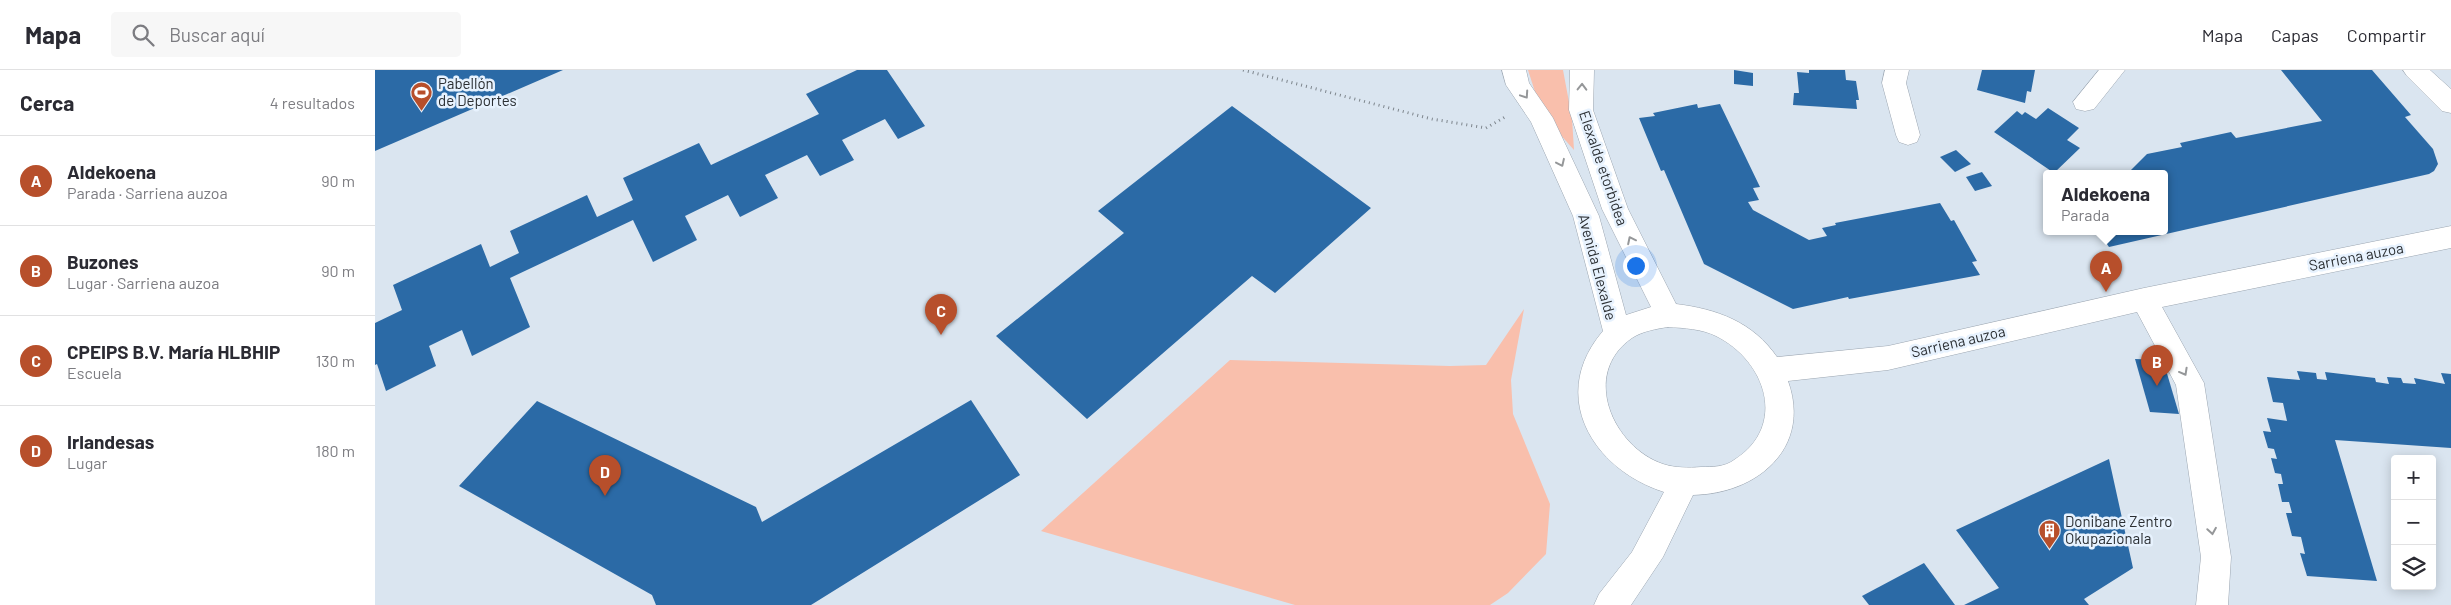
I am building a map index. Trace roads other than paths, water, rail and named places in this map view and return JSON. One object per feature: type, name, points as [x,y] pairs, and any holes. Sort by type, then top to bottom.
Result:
[{"type":"street","name":"Avenida Elexalde","points":[[1514,70],[1518,85],[1541,118],[1586,216],[1617,334]]},
{"type":"street","name":"Elexalde etorbidea","points":[[1582,70],[1581,110],[1615,209],[1668,315]]},
{"type":"street","points":[[1897,70],[1894,82],[1908,135]]},
{"type":"street","points":[[2085,102],[2113,70]]},
{"type":"street","points":[[2415,70],[2451,104]]},
{"type":"street","name":"Sarriena auzoa","points":[[1771,370],[1888,358],[2143,299],[2451,237]]},
{"type":"street","points":[[2143,299],[2190,383],[2216,557],[2213,605]]},
{"type":"street","points":[[1668,315],[1699,318],[1727,328],[1752,347],[1771,370],[1780,398],[1779,426],[1767,451],[1745,470],[1716,481],[1683,482],[1652,474],[1624,456],[1603,433],[1592,407],[1591,379],[1599,354],[1617,334],[1641,321],[1668,315]]},
{"type":"street","points":[[1610,605],[1620,595],[1660,535],[1683,482]]},
{"type":"place","name":"Pabellón de Deportes","points":[[422,111]]},
{"type":"place","name":"Aldekoena","points":[[2106,292]]},
{"type":"place","name":"CPEIPS B.V. María HLBHIP","points":[[941,335]]},
{"type":"place","name":"Buzones","points":[[2157,386]]},
{"type":"place","name":"Irlandesas","points":[[605,496]]},
{"type":"place","name":"Donibane Zentro Okupazionala","points":[[2049,549]]}]
